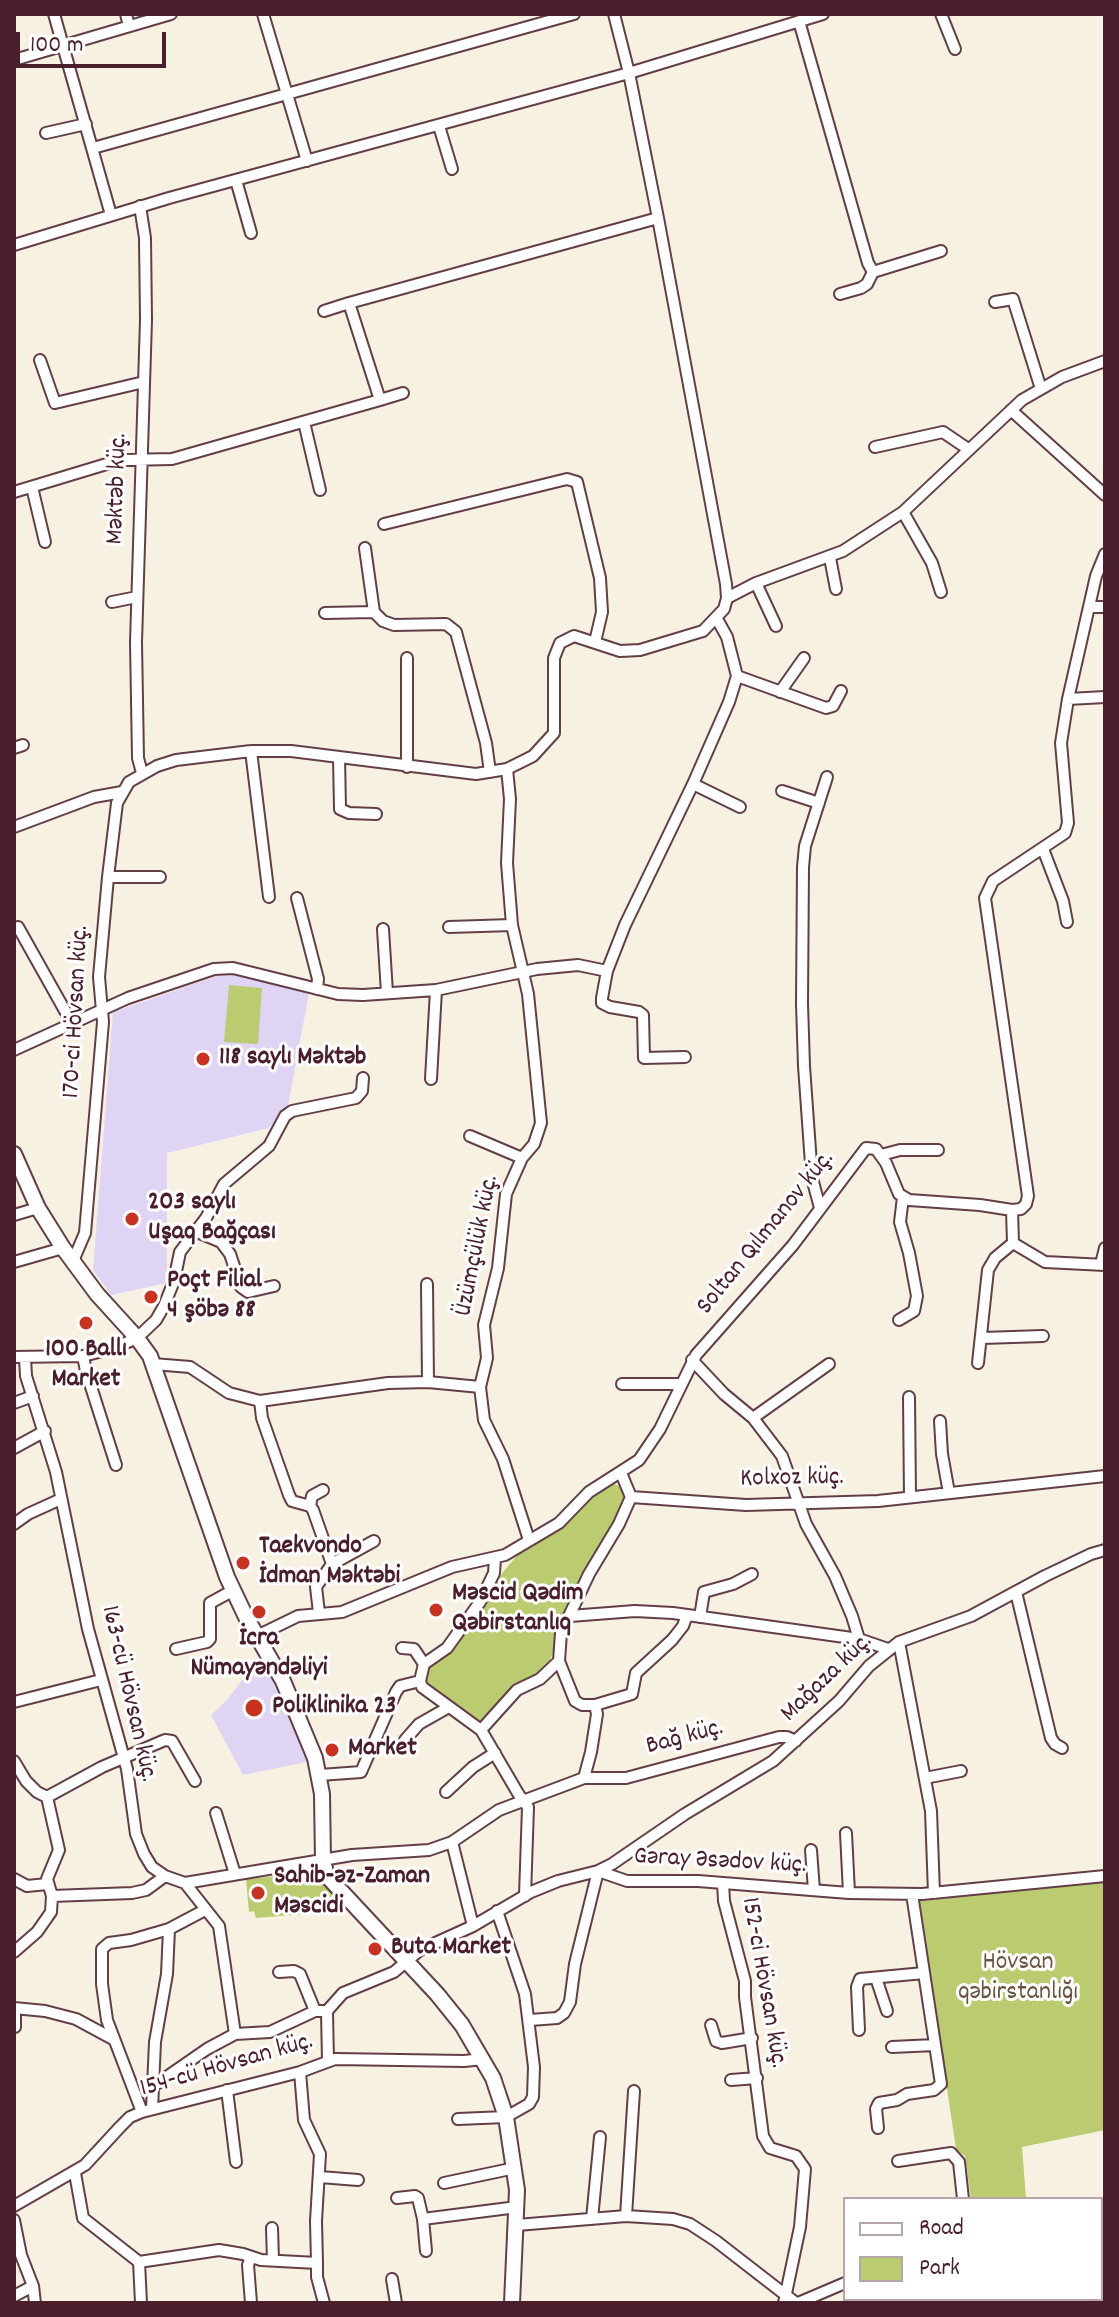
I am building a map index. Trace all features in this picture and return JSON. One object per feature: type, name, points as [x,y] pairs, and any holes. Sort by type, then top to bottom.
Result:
[{"type":"street","points":[[54,14],[111,215]]},
{"type":"street","points":[[126,14],[129,26]]},
{"type":"street","points":[[14,60],[171,14]]},
{"type":"street","points":[[263,14],[307,161]]},
{"type":"street","points":[[93,148],[574,14]]},
{"type":"street","points":[[14,827],[94,797],[122,792],[129,782],[142,773],[176,760],[251,751],[291,751],[476,774],[507,769],[533,756],[554,733],[554,658],[560,643],[574,636],[620,651],[640,650],[691,636],[717,619],[727,598],[658,218],[614,14]]},
{"type":"street","points":[[14,245],[140,206],[629,73],[823,14]]},
{"type":"street","points":[[941,14],[955,49]]},
{"type":"street","points":[[799,21],[873,272]]},
{"type":"street","points":[[46,133],[86,124]]},
{"type":"street","points":[[439,126],[452,169]]},
{"type":"street","points":[[236,180],[251,233]]},
{"type":"street","name":"Məktəb küç.","points":[[140,206],[146,266],[137,597],[138,758],[142,773]]},
{"type":"street","points":[[324,311],[658,218]]},
{"type":"street","points":[[840,294],[861,288],[873,272],[941,251]]},
{"type":"street","points":[[995,302],[1013,299],[1041,389]]},
{"type":"street","points":[[349,303],[380,400]]},
{"type":"street","points":[[40,360],[55,403],[144,382]]},
{"type":"street","points":[[727,598],[756,583],[830,558],[903,512],[1011,410],[1062,377],[1105,361]]},
{"type":"street","points":[[14,492],[110,463],[172,459],[403,393]]},
{"type":"street","points":[[1011,410],[1105,495]]},
{"type":"street","points":[[304,422],[320,490]]},
{"type":"street","points":[[875,447],[943,432],[968,449]]},
{"type":"street","points":[[384,524],[567,479],[577,482],[600,578],[602,612],[595,642]]},
{"type":"street","points":[[32,487],[45,542]]},
{"type":"street","points":[[903,512],[932,563],[941,592]]},
{"type":"street","points":[[365,548],[374,612],[388,625],[446,624],[456,632],[486,743],[490,772]]},
{"type":"street","points":[[938,1150],[900,1150],[881,1155],[895,1187],[903,1197],[915,1201],[1012,1210],[1021,1209],[1026,1204],[1028,1196],[985,898],[993,881],[1061,839],[1068,823],[1061,743],[1096,576],[1105,554]]},
{"type":"street","points":[[830,558],[836,589]]},
{"type":"street","points":[[756,583],[776,626]]},
{"type":"street","points":[[112,602],[137,597]]},
{"type":"street","points":[[1089,607],[1105,607]]},
{"type":"street","points":[[325,613],[374,612]]},
{"type":"street","points":[[685,1057],[644,1058],[643,1015],[602,1003],[607,971],[625,925],[693,784],[729,702],[737,676],[727,637],[717,619]]},
{"type":"street","points":[[407,658],[407,767]]},
{"type":"street","points":[[780,692],[804,658]]},
{"type":"street","points":[[737,676],[826,708],[833,706],[841,691]]},
{"type":"street","points":[[1068,699],[1105,697]]},
{"type":"street","points":[[251,751],[269,897]]},
{"type":"street","points":[[339,757],[340,809],[349,813],[376,814]]},
{"type":"street","name":"Üzümçülük küç.","points":[[507,769],[510,799],[507,863],[512,925],[528,994],[541,1123],[534,1144],[522,1158],[506,1194],[498,1268],[484,1325],[487,1358],[480,1387],[484,1420],[503,1459],[529,1540]]},
{"type":"street","points":[[820,1208],[812,1178],[802,1004],[803,867],[805,846],[827,777]]},
{"type":"street","points":[[693,784],[740,807]]},
{"type":"street","points":[[782,791],[819,803]]},
{"type":"street","name":"170-ci Hövsan küç.","points":[[73,1261],[85,1233],[102,1009],[99,977],[117,803],[122,792]]},
{"type":"street","points":[[1043,849],[1063,901],[1067,922]]},
{"type":"street","points":[[108,877],[160,877]]},
{"type":"street","points":[[297,898],[318,979],[317,989]]},
{"type":"street","points":[[449,927],[512,925]]},
{"type":"street","points":[[18,927],[73,1025]]},
{"type":"street","points":[[383,929],[387,993]]},
{"type":"street","points":[[14,1050],[102,1009],[214,969],[253,971],[338,994],[436,990],[578,965],[607,971]]},
{"type":"street","points":[[431,1079],[436,990]]},
{"type":"street","points":[[20,1357],[83,1356],[137,1338],[160,1313],[171,1292],[180,1252],[197,1232],[224,1184],[269,1146],[285,1116],[292,1111],[356,1098],[362,1091],[363,1078]]},
{"type":"street","points":[[470,1136],[522,1158]]},
{"type":"street","name":"Soltan Qılmanov küç.","points":[[257,1636],[298,1616],[353,1609],[452,1567],[495,1558],[559,1523],[582,1498],[645,1453],[692,1360],[793,1245],[862,1150],[873,1147],[881,1155]]},
{"type":"street","points":[[14,1154],[38,1208],[63,1248],[112,1312],[137,1338],[153,1364],[232,1591],[283,1681],[320,1775],[323,1861],[330,1881],[407,1961],[462,2025],[484,2059],[506,2117],[515,2168],[517,2225],[511,2303]]},
{"type":"street","points":[[899,1320],[914,1311],[917,1296],[900,1222],[903,1197]]},
{"type":"street","points":[[14,1215],[38,1208]]},
{"type":"street","points":[[1012,1210],[1013,1243]]},
{"type":"street","points":[[197,1232],[221,1242],[230,1254],[241,1287],[248,1292],[274,1286]]},
{"type":"street","points":[[1013,1243],[1045,1262],[1103,1265],[1105,1248]]},
{"type":"street","points":[[978,1363],[988,1270],[995,1258],[1013,1243]]},
{"type":"street","points":[[14,1262],[63,1248]]},
{"type":"street","points":[[427,1284],[428,1382]]},
{"type":"street","points":[[982,1338],[1043,1336]]},
{"type":"street","points":[[83,1356],[116,1465]]},
{"type":"street","name":"163-cü Hövsan küç.","points":[[20,1357],[45,1431],[88,1629],[124,1758],[136,1834],[152,1867],[165,1876]]},
{"type":"street","points":[[692,1360],[724,1394],[753,1418],[782,1456],[806,1524],[835,1576],[859,1639]]},
{"type":"street","points":[[153,1364],[190,1367],[229,1393],[260,1401],[388,1383],[428,1382],[480,1387]]},
{"type":"street","points":[[753,1418],[829,1364]]},
{"type":"street","points":[[622,1384],[681,1384]]},
{"type":"street","points":[[14,1403],[33,1396]]},
{"type":"street","points":[[909,1397],[910,1497]]},
{"type":"street","points":[[260,1401],[262,1418],[289,1495],[292,1501],[310,1506]]},
{"type":"street","points":[[940,1421],[949,1493]]},
{"type":"street","points":[[14,1448],[45,1431]]},
{"type":"street","points":[[621,1473],[631,1497],[561,1633],[559,1661],[575,1701],[582,1705],[595,1705],[632,1694],[636,1673],[672,1640],[687,1615]]},
{"type":"street","name":"Kolxoz küç.","points":[[631,1497],[746,1505],[799,1504],[910,1497],[1105,1476]]},
{"type":"street","points":[[323,1490],[312,1496],[310,1506],[332,1564]]},
{"type":"street","points":[[14,1524],[61,1499]]},
{"type":"street","points":[[319,1613],[316,1587],[332,1564],[374,1541]]},
{"type":"street","name":"Mağaza küç.","points":[[598,1871],[773,1761],[888,1649],[899,1642],[971,1616],[1091,1554],[1105,1550]]},
{"type":"street","points":[[495,1558],[494,1573],[480,1602],[447,1648],[424,1664],[420,1681],[422,1687],[481,1730],[525,1801],[529,1815],[525,1847],[525,1896]]},
{"type":"street","points":[[700,1617],[704,1592],[733,1584],[752,1574]]},
{"type":"street","points":[[176,1649],[210,1639],[210,1603],[232,1591]]},
{"type":"street","points":[[1016,1592],[1051,1738],[1062,1748]]},
{"type":"street","points":[[570,1616],[635,1611],[687,1615],[859,1639],[888,1649]]},
{"type":"street","points":[[899,1642],[931,1811],[934,1893]]},
{"type":"street","points":[[402,1648],[414,1649],[424,1664]]},
{"type":"street","points":[[481,1730],[517,1690],[540,1679],[559,1661]]},
{"type":"street","points":[[14,1702],[101,1680]]},
{"type":"street","points":[[320,1775],[361,1772],[396,1692],[400,1686],[420,1681]]},
{"type":"street","points":[[52,1896],[132,1893],[146,1890],[165,1876],[185,1883],[352,1855],[429,1850],[452,1842],[499,1810],[584,1778],[597,1725],[595,1705]]},
{"type":"street","points":[[405,1740],[419,1724],[449,1707]]},
{"type":"street","name":"Bağ küç.","points":[[584,1778],[626,1778],[779,1737],[796,1741]]},
{"type":"street","points":[[47,1797],[102,1767],[165,1740],[172,1741],[195,1781]]},
{"type":"street","points":[[446,1792],[473,1767],[495,1753]]},
{"type":"street","points":[[14,1761],[26,1781],[47,1797],[59,1850],[47,1884],[52,1896],[51,1912],[37,1932],[14,1952]]},
{"type":"street","points":[[925,1778],[961,1771]]},
{"type":"street","points":[[216,1813],[235,1874]]},
{"type":"street","points":[[846,1833],[849,1893]]},
{"type":"street","points":[[452,1842],[473,1926]]},
{"type":"street","points":[[811,1850],[814,1890]]},
{"type":"street","points":[[530,2020],[557,2018],[570,2002],[575,1964],[598,1871]]},
{"type":"street","name":"Gəray Əsədov küç.","points":[[327,2011],[350,1988],[394,1972],[420,1950],[558,1881],[598,1871],[627,1881],[912,1894],[1105,1876]]},
{"type":"street","points":[[14,1879],[27,1886],[47,1884]]},
{"type":"street","points":[[185,1883],[219,1926],[235,2034]]},
{"type":"street","name":"152-ci Hövsan küç.","points":[[723,1883],[724,1901],[744,1976],[765,2143],[770,2148],[796,2156],[805,2169],[800,2227],[785,2300]]},
{"type":"street","points":[[878,2128],[876,2109],[879,2103],[939,2088],[941,2084],[912,1894]]},
{"type":"street","points":[[147,2110],[113,2039],[102,1984],[102,1949],[109,1943],[169,1929],[205,1910]]},
{"type":"street","points":[[458,2119],[506,2117],[529,2104],[533,2097],[530,2020],[522,1978],[497,1911]]},
{"type":"street","points":[[147,2110],[155,2085],[155,2042],[167,1974],[169,1929]]},
{"type":"street","points":[[279,1972],[294,1971],[300,1974],[315,2011]]},
{"type":"street","points":[[859,2030],[858,1982],[924,1973]]},
{"type":"street","points":[[876,1978],[887,2011]]},
{"type":"street","points":[[15,2027],[14,2008],[45,2011],[76,2019],[113,2039]]},
{"type":"street","points":[[155,2085],[207,2049],[235,2034],[270,2032],[315,2011],[327,2011],[328,2061]]},
{"type":"street","points":[[711,2025],[716,2041],[722,2043],[752,2038]]},
{"type":"street","points":[[892,2047],[935,2045]]},
{"type":"street","name":"154-cü Hövsan küç.","points":[[14,2206],[75,2173],[97,2154],[120,2127],[147,2110],[300,2072],[328,2061],[484,2059]]},
{"type":"street","points":[[300,2072],[304,2120],[320,2154],[317,2277],[324,2303]]},
{"type":"street","points":[[731,2080],[757,2078]]},
{"type":"street","points":[[227,2090],[236,2162]]},
{"type":"street","points":[[626,2216],[634,2091]]},
{"type":"street","points":[[592,2219],[600,2137]]},
{"type":"street","points":[[898,2161],[951,2153],[959,2162],[963,2197]]},
{"type":"street","points":[[444,2183],[515,2168]]},
{"type":"street","points":[[75,2173],[83,2218],[139,2262],[219,2250],[273,2260],[317,2263]]},
{"type":"street","points":[[320,2177],[358,2180]]},
{"type":"street","points":[[397,2198],[418,2198],[426,2251]]},
{"type":"street","points":[[423,2219],[517,2207]]},
{"type":"street","points":[[517,2225],[626,2216],[673,2219],[690,2224],[716,2241],[785,2300],[797,2303],[843,2284]]},
{"type":"street","points":[[14,2220],[35,2303]]},
{"type":"street","points":[[272,2228],[273,2260]]},
{"type":"street","points":[[251,2257],[248,2265],[251,2303]]},
{"type":"street","points":[[139,2262],[141,2303]]},
{"type":"street","points":[[392,2279],[396,2303]]},
{"type":"street","points":[[14,2296],[33,2286]]},
{"type":"shaded area","name":"118 saylı Məktəb","points":[[234,973],[309,993],[288,1106],[269,1128],[167,1153],[167,1283],[111,1295],[93,1270],[113,1012]]},
{"type":"shaded area","name":"Poliklinika 23","points":[[261,1655],[279,1686],[311,1761],[243,1775],[211,1715],[227,1700]]},
{"type":"green space","points":[[229,985],[262,988],[258,1044],[224,1042]]},
{"type":"green space","points":[[611,1483],[622,1487],[626,1495],[622,1509],[557,1634],[547,1666],[483,1721],[476,1720],[425,1682],[428,1666],[452,1652],[503,1572],[520,1552],[568,1522],[591,1494]]},
{"type":"green space","points":[[310,1873],[342,1901],[317,1913],[256,1918],[254,1911],[249,1912],[246,1879]]},
{"type":"green space","name":"Hövsan qəbirstanlığı","points":[[1105,1881],[1105,2130],[1022,2147],[1026,2197],[971,2197],[965,2156],[956,2149],[919,1901]]},
{"type":"place","name":"118 saylı Məktəb","points":[[203,1059]]},
{"type":"place","name":"203 saylı Uşaq Bağçası","points":[[132,1219]]},
{"type":"place","name":"Poçt Filial 4 şöbə 88","points":[[151,1297]]},
{"type":"place","name":"100 Ballı Market","points":[[86,1323]]},
{"type":"place","name":"Taekvondo İdman Məktəbi","points":[[243,1563]]},
{"type":"place","name":"Məscid Qədim Qəbirstanlıq","points":[[436,1610]]},
{"type":"place","name":"İcra Nümayəndəliyi","points":[[259,1612]]},
{"type":"place","name":"Poliklinika 23","points":[[254,1708]]},
{"type":"place","name":"Market","points":[[332,1750]]},
{"type":"place","name":"Sahib-əz-Zaman Məscidi","points":[[258,1893]]},
{"type":"place","name":"Buta Market","points":[[375,1949]]}]
